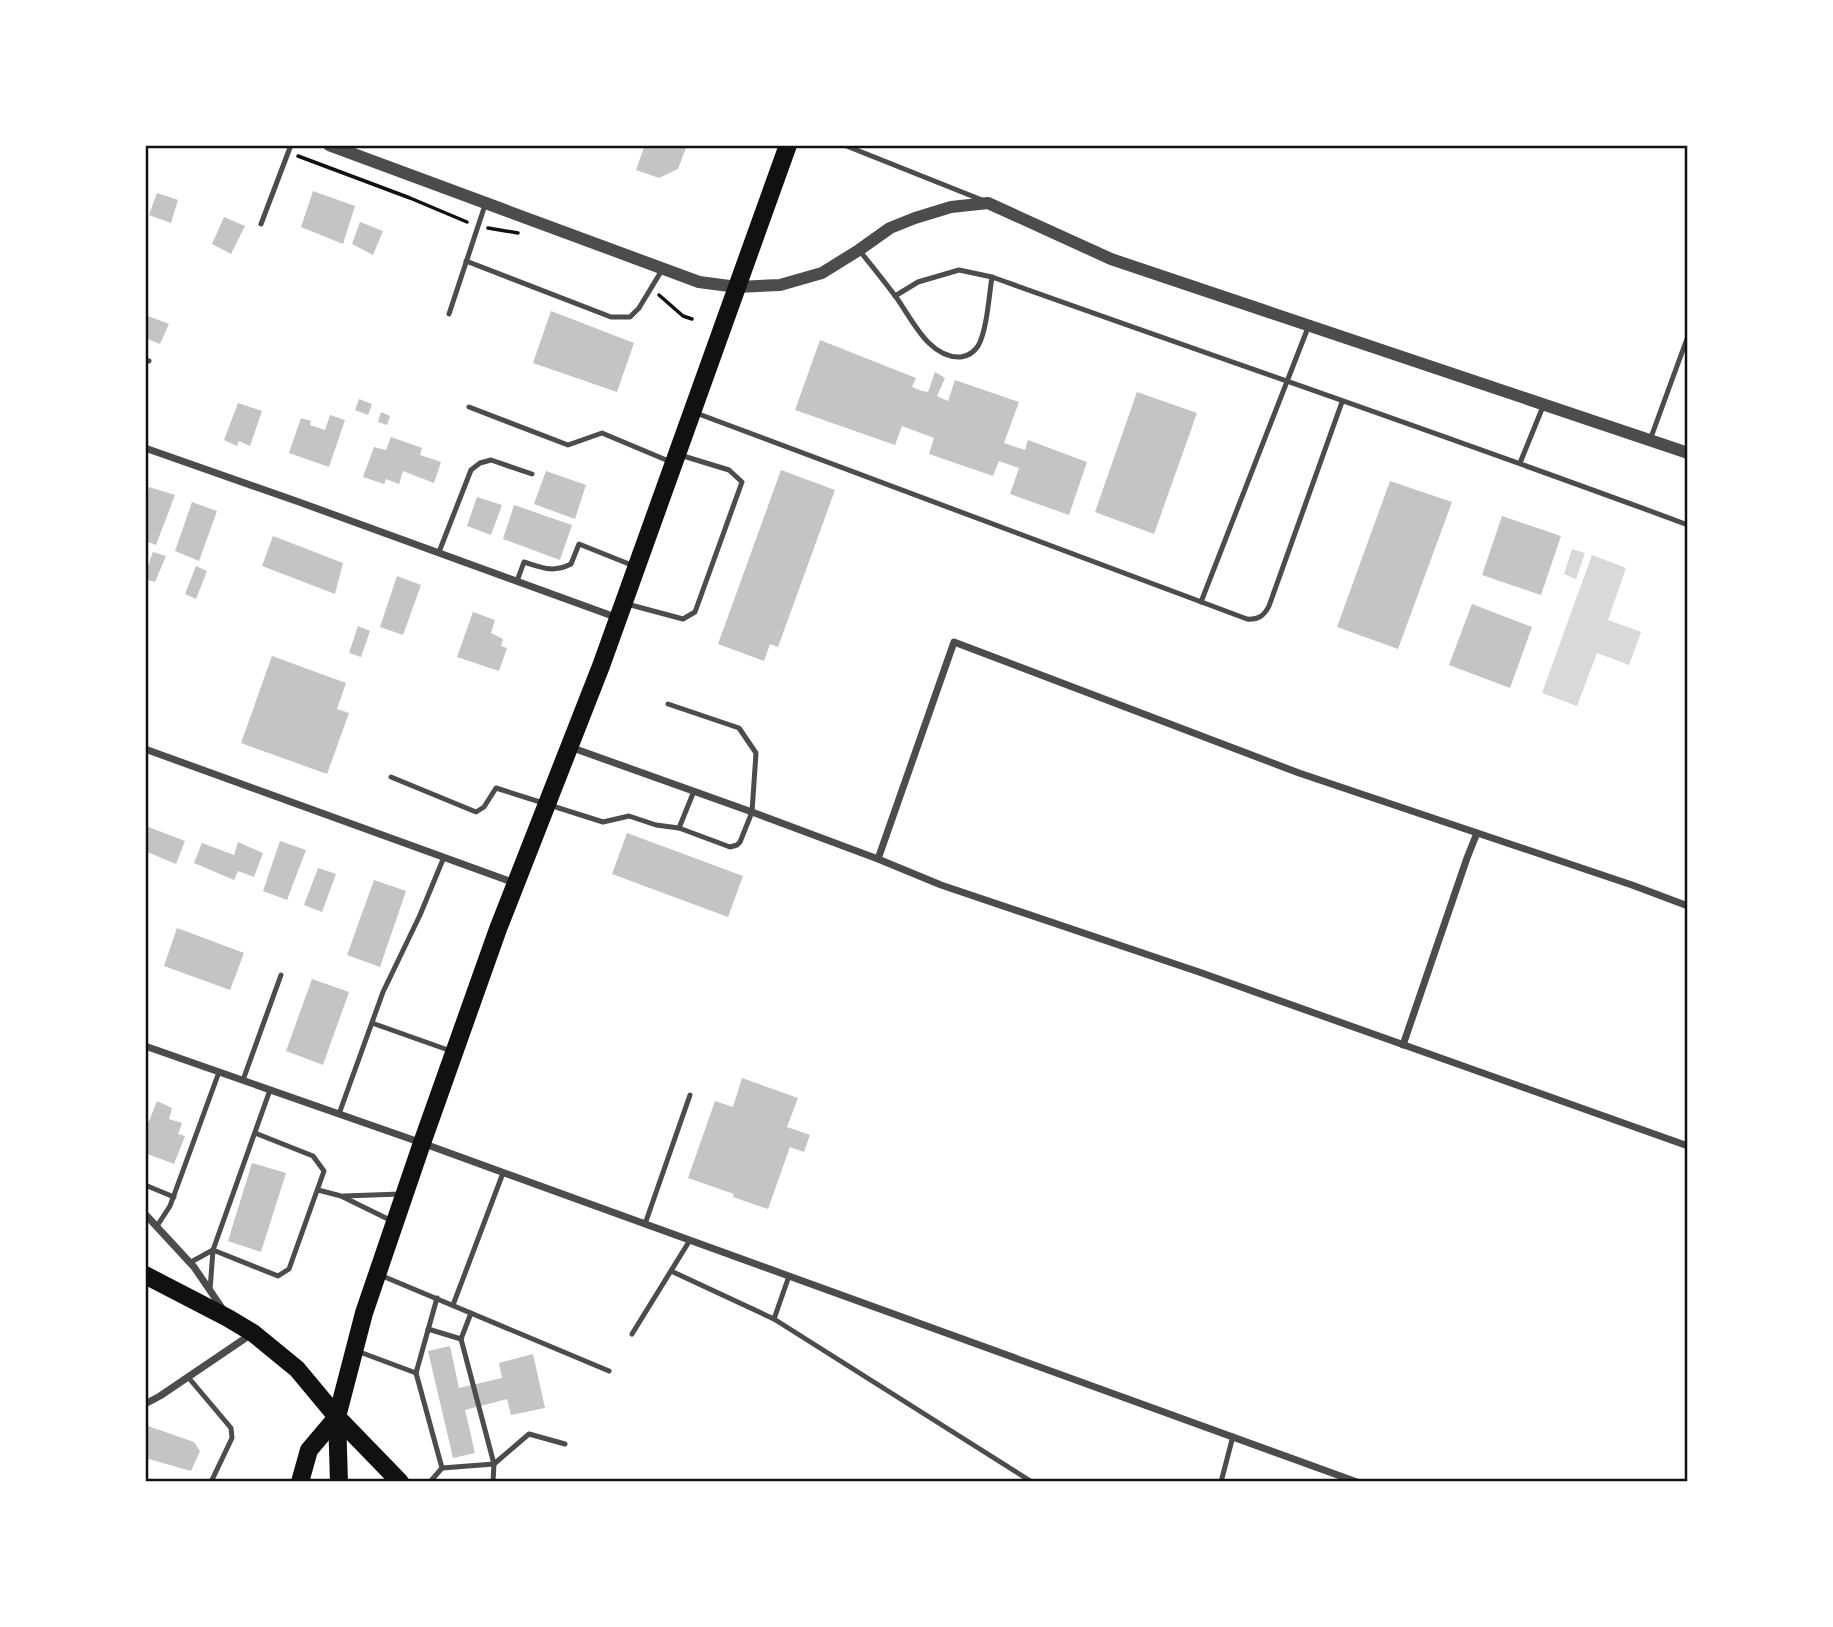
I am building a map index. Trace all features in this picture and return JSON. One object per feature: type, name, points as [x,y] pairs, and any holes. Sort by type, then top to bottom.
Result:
[{"type":"main road","points":[[339,1482],[337,1417],[377,1273],[454,1052],[621,611],[788,145]]},
{"type":"main road","points":[[145,1275],[253,1333],[297,1369],[337,1417],[400,1482]]},
{"type":"main road","points":[[300,1482],[309,1450],[337,1417]]},
{"type":"street","points":[[329,145],[699,282],[737,287],[780,285],[822,273],[890,228],[951,207],[988,203],[1111,259],[1688,453]]},
{"type":"street","points":[[145,448],[517,581],[621,611]]},
{"type":"street","points":[[878,859],[954,642],[1299,772],[1688,906]]},
{"type":"street","points":[[569,747],[752,812],[941,885],[1199,972],[1688,1146]]},
{"type":"street","points":[[145,749],[516,883]]},
{"type":"street","points":[[1403,1045],[1477,833]]},
{"type":"street","points":[[145,1046],[503,1172],[1357,1482]]},
{"type":"street","points":[[146,1215],[191,1262],[228,1318]]},
{"type":"street","points":[[145,1404],[253,1333]]},
{"type":"lane","points":[[261,224],[291,145]]},
{"type":"lane","points":[[844,145],[988,203]]},
{"type":"lane","points":[[449,314],[486,202]]},
{"type":"lane","points":[[859,250],[925,339],[937,351],[954,357],[966,356],[976,349],[982,338],[992,277]]},
{"type":"lane","points":[[466,261],[611,317],[630,317],[639,308],[663,268]]},
{"type":"lane","points":[[895,296],[918,282],[959,271],[992,277],[1688,525]]},
{"type":"lane","points":[[1201,602],[1309,325]]},
{"type":"lane","points":[[1650,440],[1688,336]]},
{"type":"lane","points":[[692,412],[1247,619],[1260,618],[1266,613],[1342,402]]},
{"type":"lane","points":[[1520,463],[1544,404]]},
{"type":"lane","points":[[469,407],[568,445],[602,433],[676,459],[729,470],[742,482],[695,612],[682,619],[621,611]]},
{"type":"lane","points":[[439,552],[471,470],[480,463],[491,460],[531,474]]},
{"type":"lane","points":[[517,581],[524,562],[549,570],[561,569],[571,564],[579,544],[636,567]]},
{"type":"lane","points":[[391,777],[476,812],[484,807],[496,788],[603,822],[629,816],[656,825],[679,828],[730,847],[737,845],[752,812],[756,753],[739,728],[668,704]]},
{"type":"lane","points":[[679,828],[694,791]]},
{"type":"lane","points":[[339,1114],[383,992],[444,857]]},
{"type":"lane","points":[[243,1080],[281,975]]},
{"type":"lane","points":[[372,1023],[454,1052]]},
{"type":"lane","points":[[157,1226],[170,1206],[219,1072]]},
{"type":"lane","points":[[210,1290],[213,1250],[270,1090]]},
{"type":"lane","points":[[645,1224],[690,1095]]},
{"type":"lane","points":[[213,1250],[278,1276],[289,1269],[318,1190],[324,1171],[313,1156],[255,1133]]},
{"type":"lane","points":[[453,1305],[503,1172]]},
{"type":"lane","points":[[145,1185],[174,1196]]},
{"type":"lane","points":[[318,1190],[341,1196],[395,1222]]},
{"type":"lane","points":[[341,1196],[404,1194]]},
{"type":"lane","points":[[632,1334],[690,1240]]},
{"type":"lane","points":[[191,1262],[213,1250]]},
{"type":"lane","points":[[671,1271],[774,1319],[1032,1482]]},
{"type":"lane","points":[[377,1273],[609,1371]]},
{"type":"lane","points":[[774,1319],[789,1276]]},
{"type":"lane","points":[[437,1298],[416,1373],[442,1468]]},
{"type":"lane","points":[[471,1313],[461,1339],[494,1464],[493,1482]]},
{"type":"lane","points":[[428,1329],[461,1339]]},
{"type":"lane","points":[[354,1350],[416,1373]]},
{"type":"lane","points":[[188,1377],[231,1428],[232,1438],[212,1482]]},
{"type":"lane","points":[[430,1482],[442,1468],[494,1464],[529,1434],[565,1444]]},
{"type":"lane","points":[[1222,1482],[1233,1436]]},
{"type":"shaded area","points":[[1572,549],[1585,553],[1576,579],[1564,574]]},
{"type":"shaded area","points":[[1592,555],[1626,568],[1608,620],[1641,632],[1629,665],[1597,653],[1577,706],[1542,693]]},
{"type":"building","points":[[645,145],[687,145],[678,169],[659,178],[636,170]]},
{"type":"building","points":[[313,191],[355,206],[343,244],[301,227]]},
{"type":"building","points":[[157,193],[178,200],[171,223],[149,215]]},
{"type":"building","points":[[224,217],[245,226],[231,254],[212,244]]},
{"type":"building","points":[[360,222],[383,231],[373,255],[352,244]]},
{"type":"building","points":[[551,311],[634,343],[617,392],[533,363]]},
{"type":"building","points":[[145,315],[169,324],[160,344],[145,338]]},
{"type":"building","points":[[820,340],[916,378],[912,387],[922,391],[928,392],[935,372],[945,378],[937,396],[948,401],[955,380],[1019,402],[1004,443],[1025,450],[1028,440],[1087,462],[1069,515],[1010,494],[1019,468],[999,461],[993,476],[929,454],[934,438],[902,426],[895,445],[795,410]]},
{"type":"building","points":[[1137,392],[1197,413],[1154,534],[1095,512]]},
{"type":"building","points":[[359,399],[372,404],[368,415],[355,410]]},
{"type":"building","points":[[238,403],[262,411],[250,446],[239,441],[237,446],[224,440]]},
{"type":"building","points":[[381,412],[390,416],[387,425],[378,422]]},
{"type":"building","points":[[330,415],[345,420],[329,467],[289,453],[301,418],[311,421],[310,425],[325,430]]},
{"type":"building","points":[[391,437],[422,448],[420,455],[441,462],[434,483],[403,471],[399,484],[386,479],[384,484],[363,477],[374,447],[386,450]]},
{"type":"building","points":[[781,470],[835,490],[778,647],[770,644],[764,661],[718,644]]},
{"type":"building","points":[[546,471],[586,485],[575,519],[534,504]]},
{"type":"building","points":[[1390,481],[1452,502],[1398,649],[1337,627]]},
{"type":"building","points":[[149,487],[175,495],[156,545],[145,541],[145,500]]},
{"type":"building","points":[[477,497],[502,505],[491,535],[467,526]]},
{"type":"building","points":[[192,502],[217,511],[199,561],[175,551]]},
{"type":"building","points":[[514,505],[572,525],[560,560],[503,539]]},
{"type":"building","points":[[1502,516],[1561,536],[1541,595],[1482,575]]},
{"type":"building","points":[[273,536],[343,563],[335,594],[262,566]]},
{"type":"building","points":[[153,552],[166,556],[155,582],[145,579]]},
{"type":"building","points":[[196,566],[207,571],[196,599],[185,594]]},
{"type":"building","points":[[397,576],[421,585],[403,635],[380,627]]},
{"type":"building","points":[[1472,604],[1532,627],[1510,688],[1449,665]]},
{"type":"building","points":[[473,612],[495,620],[491,633],[503,639],[501,646],[507,648],[499,671],[457,657]]},
{"type":"building","points":[[358,626],[370,631],[361,657],[349,653]]},
{"type":"building","points":[[272,656],[346,683],[337,709],[349,713],[327,774],[241,743]]},
{"type":"building","points":[[146,826],[185,841],[176,864],[145,851]]},
{"type":"building","points":[[627,833],[743,876],[728,917],[612,874]]},
{"type":"building","points":[[280,841],[306,850],[287,900],[263,891]]},
{"type":"building","points":[[238,842],[263,853],[254,877],[238,871],[234,880],[194,863],[202,843],[234,855]]},
{"type":"building","points":[[318,868],[336,874],[322,912],[304,905]]},
{"type":"building","points":[[374,880],[406,891],[380,967],[347,955]]},
{"type":"building","points":[[177,928],[244,953],[230,990],[164,966]]},
{"type":"building","points":[[312,979],[349,992],[323,1065],[286,1051]]},
{"type":"building","points":[[742,1078],[798,1098],[787,1127],[810,1135],[804,1152],[790,1147],[768,1209],[688,1178],[715,1101],[733,1107]]},
{"type":"building","points":[[157,1101],[172,1108],[169,1119],[182,1123],[178,1134],[185,1136],[174,1164],[145,1153],[145,1131]]},
{"type":"building","points":[[252,1163],[286,1173],[261,1252],[228,1241]]},
{"type":"building","points":[[450,1346],[459,1388],[502,1378],[499,1363],[533,1354],[545,1408],[511,1415],[507,1399],[465,1410],[475,1453],[453,1458],[428,1351]]},
{"type":"building","points":[[148,1426],[194,1442],[200,1451],[191,1471],[145,1458],[145,1434]]}]
